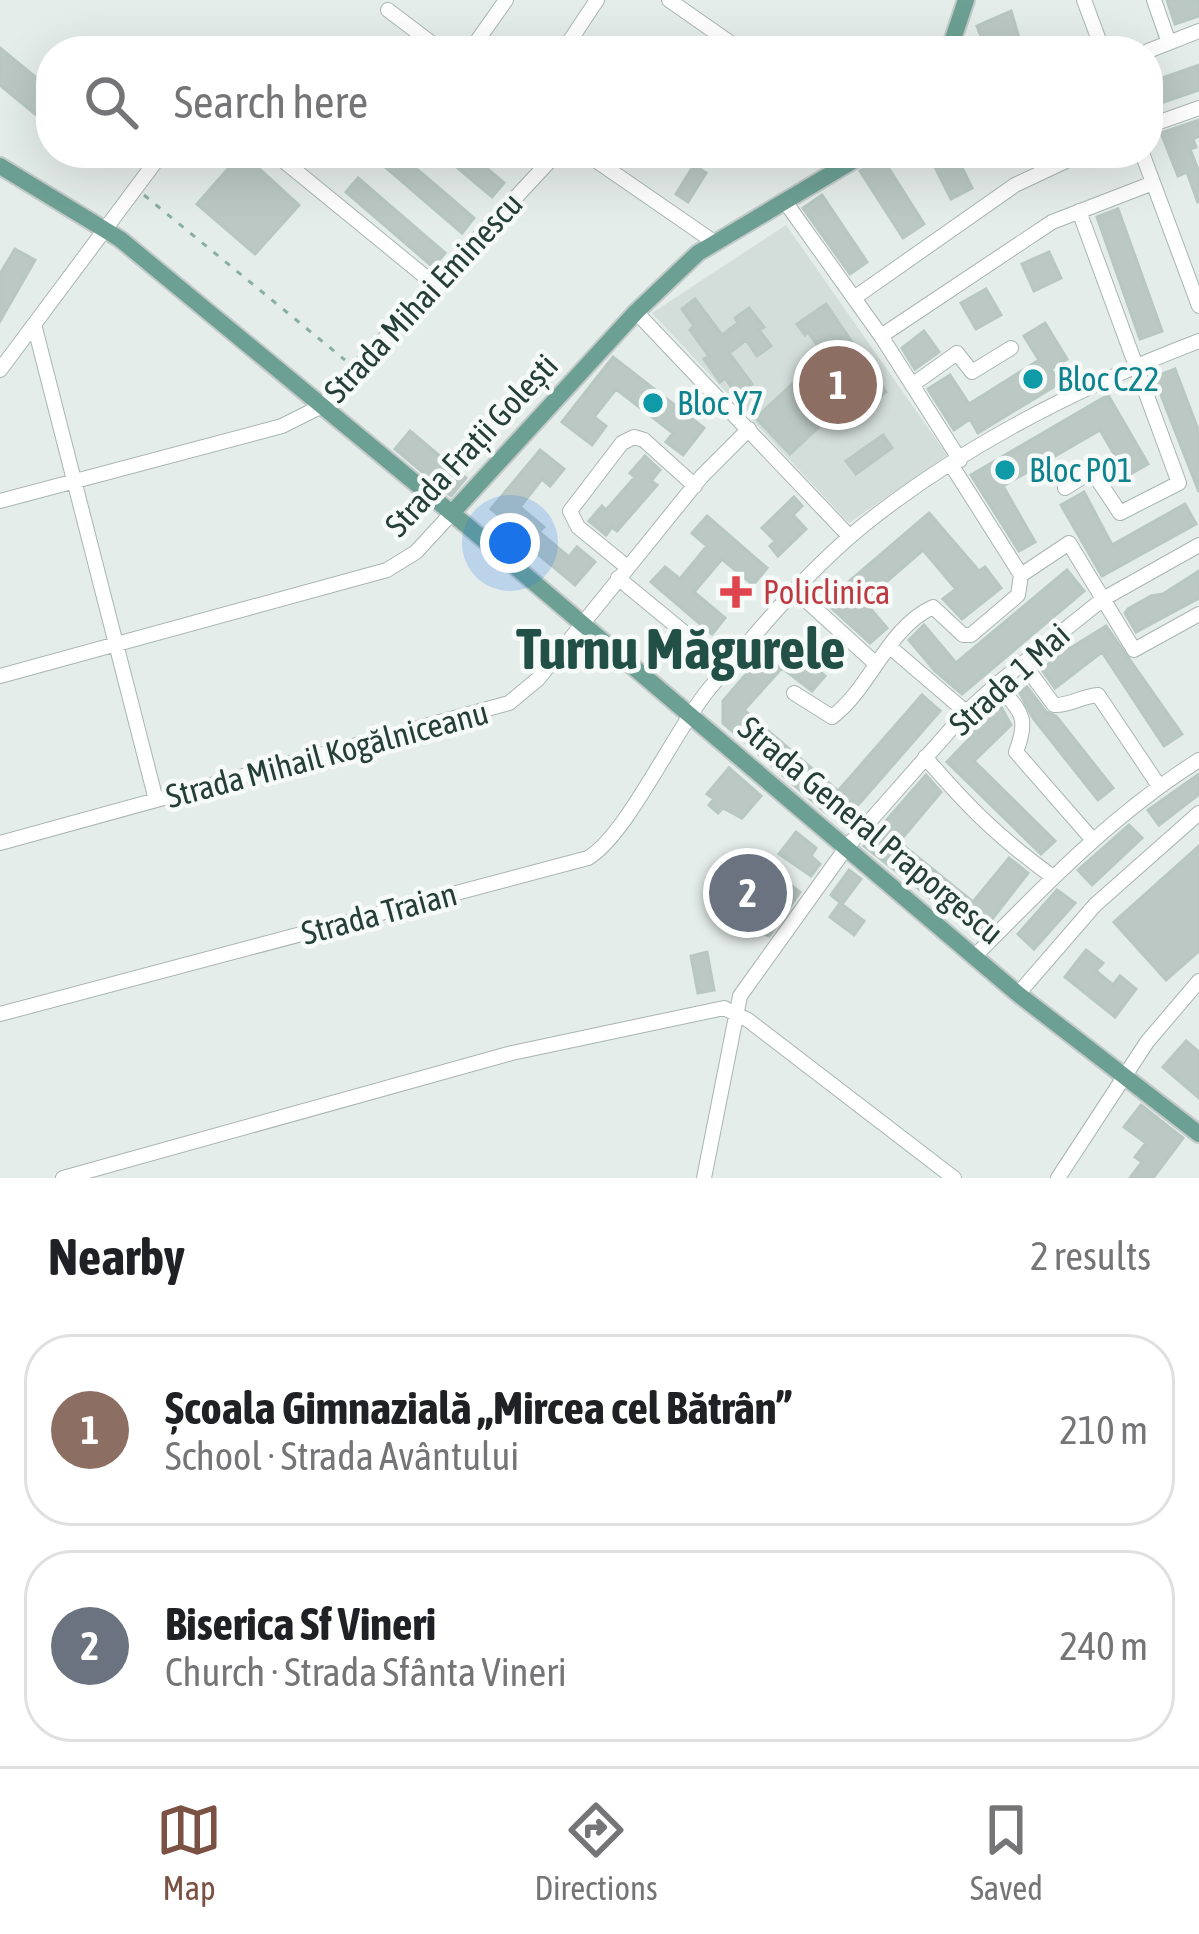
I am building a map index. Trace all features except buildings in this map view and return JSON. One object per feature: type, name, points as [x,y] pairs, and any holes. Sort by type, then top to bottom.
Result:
[{"type":"main road","points":[[954,36],[964,1]]},
{"type":"main road","name":"Strada General Praporgescu","points":[[0,166],[106,228],[452,513],[1018,994],[1199,1134]]},
{"type":"main road","name":"Strada Frații Golești","points":[[452,513],[636,312],[714,242],[842,168]]},
{"type":"street","points":[[481,36],[506,0]]},
{"type":"street","points":[[573,36],[597,0]]},
{"type":"street","points":[[669,0],[721,36]]},
{"type":"street","points":[[1084,0],[1098,36]]},
{"type":"street","points":[[1154,0],[1169,43]]},
{"type":"street","points":[[388,10],[422,36]]},
{"type":"street","points":[[1163,45],[1199,32]]},
{"type":"street","points":[[1163,121],[1199,108]]},
{"type":"street","points":[[0,370],[151,168]]},
{"type":"street","points":[[292,168],[434,283]]},
{"type":"street","name":"Strada Mihai Eminescu","points":[[0,501],[282,426],[322,406],[543,168]]},
{"type":"street","points":[[607,168],[714,242]]},
{"type":"street","points":[[854,298],[1015,185],[1051,168]]},
{"type":"street","points":[[1148,168],[1199,306]]},
{"type":"street","points":[[880,336],[1023,238],[1153,182]]},
{"type":"street","points":[[786,203],[912,385],[1021,575],[1018,596],[971,635],[963,635],[932,607],[909,624],[832,717],[794,693]]},
{"type":"street","points":[[1065,488],[1092,471],[1120,513],[1179,483],[1079,211]]},
{"type":"street","points":[[636,312],[850,537]]},
{"type":"street","points":[[35,328],[156,800]]},
{"type":"street","name":"Strada Traian","points":[[0,1014],[588,858],[608,844],[688,715],[850,537],[1017,424],[1135,366],[1199,341]]},
{"type":"street","points":[[912,385],[957,353],[972,373],[1011,348]]},
{"type":"street","name":"Strada Mihail Kogălniceanu","points":[[0,843],[495,710],[538,679],[695,486],[749,429]]},
{"type":"street","points":[[695,486],[644,440],[634,437],[622,443],[569,511],[578,527],[703,648]]},
{"type":"street","name":"Strada Frații Golești","points":[[0,676],[386,571],[416,552],[452,513]]},
{"type":"street","points":[[1021,575],[1069,543],[1134,650],[1199,614]]},
{"type":"street","name":"Strada 1 Mai","points":[[735,1010],[740,996],[846,848],[966,712],[1102,599],[1199,545]]},
{"type":"street","points":[[796,592],[876,664]]},
{"type":"street","points":[[890,647],[966,712]]},
{"type":"street","points":[[1023,662],[1054,705],[1098,695],[1159,786]]},
{"type":"street","points":[[997,684],[1023,716],[1025,729],[1016,752],[1092,839]]},
{"type":"street","points":[[925,757],[1004,842],[1053,877]]},
{"type":"street","points":[[974,957],[1092,839],[1199,760]]},
{"type":"street","points":[[1018,994],[1095,905],[1199,813]]},
{"type":"street","points":[[1058,1178],[1159,1026],[1199,981]]},
{"type":"street","points":[[63,1178],[512,1054],[708,1009],[735,1010],[954,1178]]},
{"type":"street","points":[[704,1178],[735,1010]]},
{"type":"path","points":[[136,188],[356,369]]},
{"type":"path","points":[[725,918],[740,923],[747,919],[761,926]]},
{"type":"shaded area","points":[[786,225],[947,455],[849,523],[652,313]]},
{"type":"place","name":"Bloc C22","points":[[1033,379]]},
{"type":"place","name":"Școala Gimnazială „Mircea cel Bătrân”","points":[[838,385]]},
{"type":"place","name":"Bloc Y7","points":[[653,403]]},
{"type":"place","name":"Bloc P01","points":[[1005,470]]},
{"type":"place","name":"Policlinica","points":[[736,592]]},
{"type":"place","name":"Biserica Sf Vineri","points":[[748,893]]},
{"type":"district","name":"Turnu Măgurele","points":[[681,649]]}]
